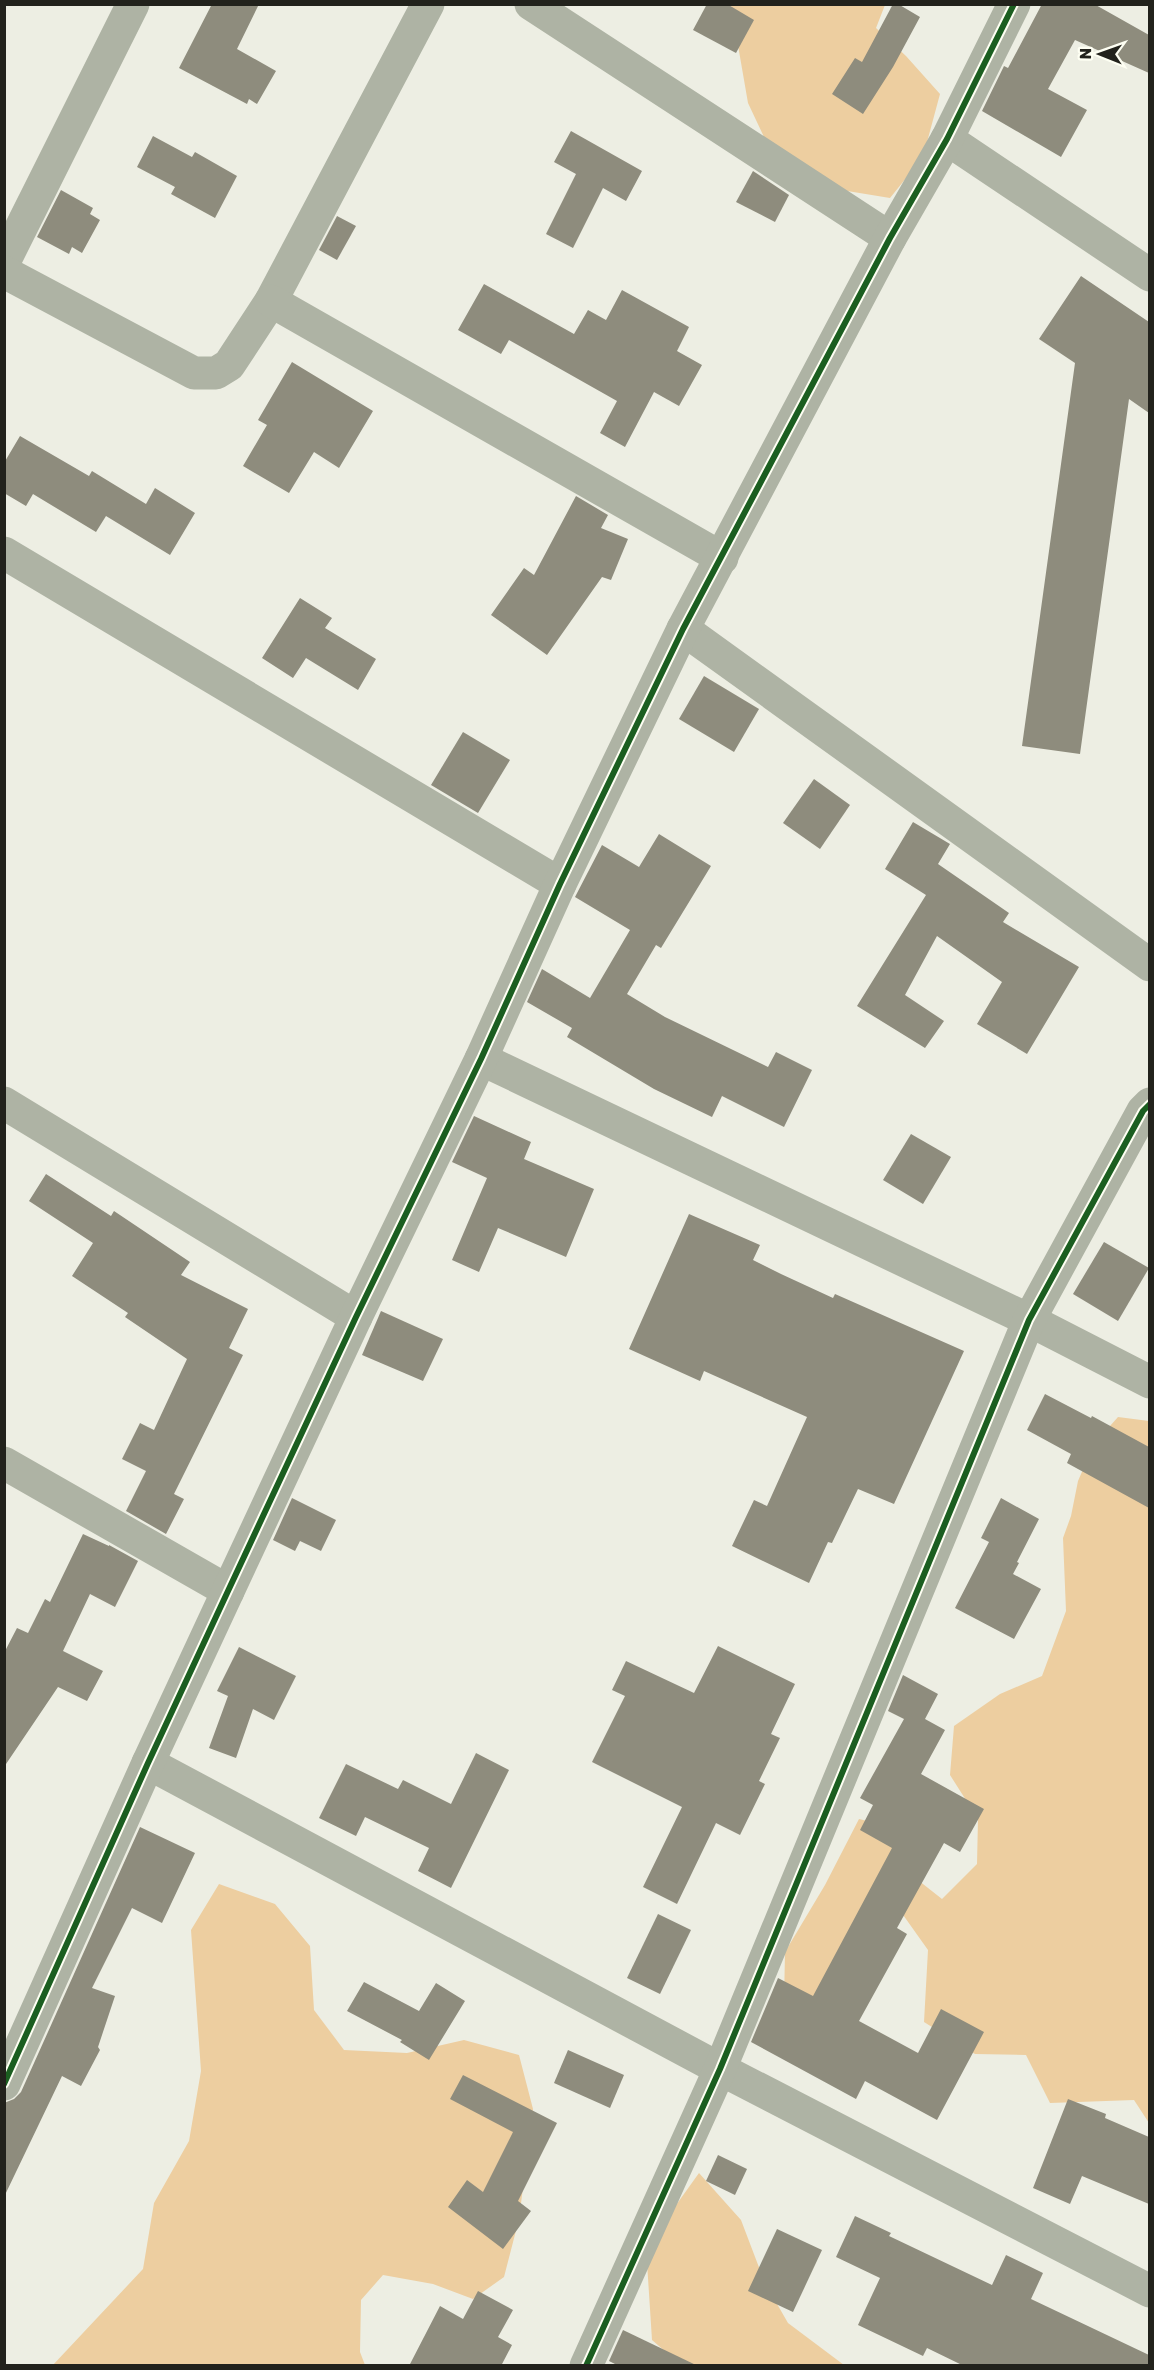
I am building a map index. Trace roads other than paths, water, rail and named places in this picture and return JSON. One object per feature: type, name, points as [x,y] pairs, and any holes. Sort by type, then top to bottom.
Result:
[{"type":"street","points":[[4,262],[133,4]]},
{"type":"street","points":[[4,272],[194,373],[216,373],[229,365],[271,301],[428,4]]},
{"type":"street","points":[[531,4],[890,238]]},
{"type":"street","points":[[4,2084],[228,1591],[356,1317],[481,1059],[560,884],[683,629],[890,238],[947,139],[1014,4]]},
{"type":"street","points":[[947,139],[1149,275]]},
{"type":"street","points":[[271,301],[722,558]]},
{"type":"street","points":[[4,553],[560,884]]},
{"type":"street","points":[[683,629],[1149,965]]},
{"type":"street","points":[[481,1059],[1029,1320],[1149,1382]]},
{"type":"street","points":[[4,1103],[356,1317]]},
{"type":"street","points":[[586,2366],[720,2069],[1029,1320],[1143,1111],[1149,1104]]},
{"type":"street","points":[[4,1463],[228,1591]]},
{"type":"street","points":[[148,1763],[720,2069],[1149,2291]]}]
